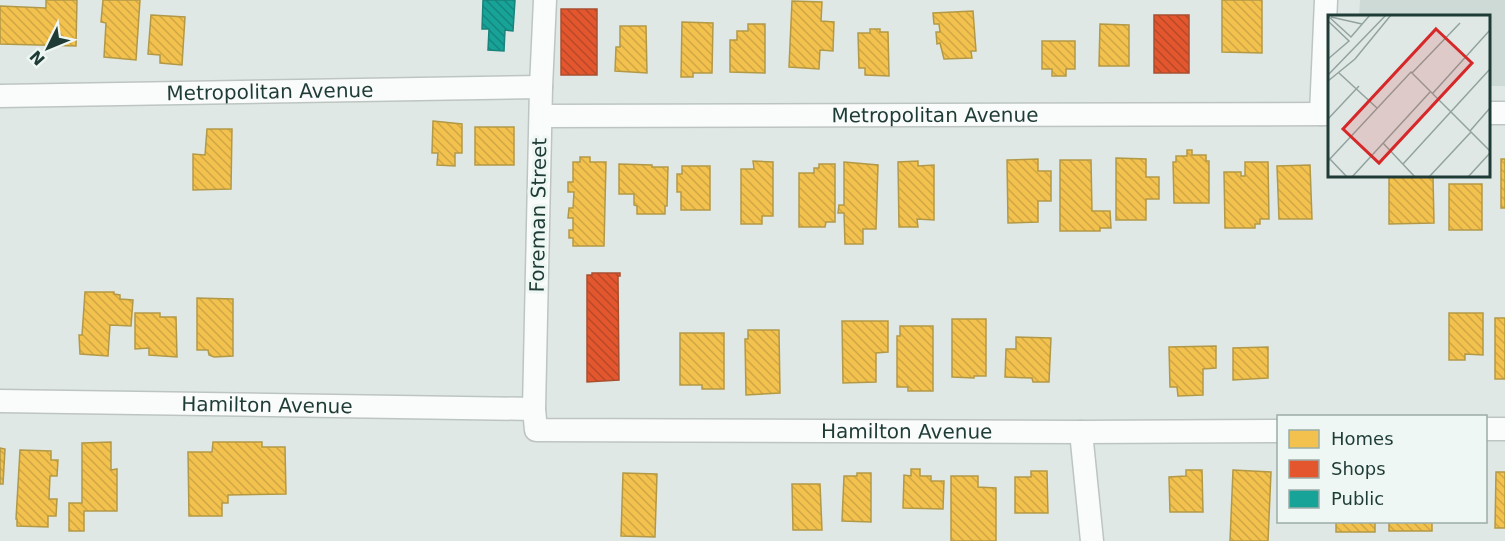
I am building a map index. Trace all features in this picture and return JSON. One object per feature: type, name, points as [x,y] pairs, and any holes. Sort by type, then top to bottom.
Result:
[{"type":"street","name":"Foreman Street","points":[[535,420],[541,87],[545,0]]},
{"type":"street","points":[[1325,114],[1326,0]]},
{"type":"street","name":"Metropolitan Avenue","points":[[0,96],[541,87]]},
{"type":"street","name":"Metropolitan Avenue","points":[[541,116],[1325,114]]},
{"type":"street","name":"Hamilton Avenue","points":[[0,401],[535,420],[1081,432],[1277,431]]},
{"type":"street","points":[[1487,429],[1505,429]]},
{"type":"street","points":[[1081,432],[1092,541]]},
{"type":"shaded area","points":[[1360,0],[1505,0],[1505,86],[1490,86],[1490,15],[1359,15]]},
{"type":"building: Homes","points":[[46,0],[77,0],[76,46],[0,44],[0,6],[46,8]]},
{"type":"building: Homes","points":[[103,0],[140,0],[136,60],[104,57],[106,23],[101,22]]},
{"type":"building: Homes","points":[[1222,0],[1262,0],[1262,53],[1222,52]]},
{"type":"building: Homes","points":[[792,1],[822,2],[821,21],[834,22],[833,51],[820,50],[819,69],[789,67]]},
{"type":"building: Homes","points":[[973,11],[976,51],[971,51],[972,58],[944,59],[940,43],[937,44],[936,32],[940,32],[939,24],[934,24],[933,13]]},
{"type":"building: Homes","points":[[151,15],[185,17],[182,65],[160,63],[160,55],[148,54]]},
{"type":"building: Homes","points":[[682,22],[713,23],[712,73],[693,73],[693,77],[681,77]]},
{"type":"building: Homes","points":[[748,24],[765,24],[765,73],[730,72],[730,40],[737,40],[737,31],[748,31]]},
{"type":"building: Homes","points":[[1100,24],[1129,25],[1129,66],[1099,66]]},
{"type":"building: Homes","points":[[620,26],[646,26],[647,73],[615,71],[616,47],[620,47]]},
{"type":"building: Homes","points":[[870,29],[888,32],[889,76],[865,75],[865,68],[859,68],[858,33],[870,33]]},
{"type":"building: Homes","points":[[1042,41],[1075,41],[1075,69],[1066,69],[1066,76],[1052,76],[1052,69],[1042,69]]},
{"type":"building: Homes","points":[[433,121],[462,124],[462,153],[455,153],[455,166],[437,165],[438,153],[432,153]]},
{"type":"building: Homes","points":[[475,127],[514,127],[514,165],[475,165]]},
{"type":"building: Homes","points":[[207,129],[232,129],[231,189],[193,190],[193,154],[205,155]]},
{"type":"building: Homes","points":[[1187,150],[1192,150],[1192,155],[1206,155],[1206,161],[1209,161],[1209,203],[1174,203],[1173,162],[1176,162],[1176,156],[1187,156]]},
{"type":"building: Homes","points":[[580,157],[590,157],[590,162],[606,162],[604,246],[573,246],[573,238],[569,238],[569,230],[573,230],[573,218],[568,218],[569,208],[573,208],[574,192],[568,192],[568,182],[573,182],[573,162],[580,162]]},
{"type":"building: Homes","points":[[1116,158],[1146,159],[1146,177],[1159,177],[1159,199],[1146,199],[1146,220],[1116,220]]},
{"type":"building: Homes","points":[[1038,159],[1038,171],[1051,171],[1051,201],[1038,201],[1038,222],[1008,223],[1007,160]]},
{"type":"building: Homes","points":[[1501,159],[1505,159],[1505,208],[1501,208]]},
{"type":"building: Homes","points":[[1060,160],[1091,160],[1092,211],[1110,211],[1111,228],[1100,228],[1100,231],[1060,231]]},
{"type":"building: Homes","points":[[753,161],[773,162],[773,216],[762,216],[762,224],[741,224],[741,169],[754,169]]},
{"type":"building: Homes","points":[[918,161],[918,166],[934,165],[934,220],[917,219],[918,227],[899,227],[898,162]]},
{"type":"building: Homes","points":[[844,162],[878,165],[876,229],[863,229],[863,244],[845,244],[844,213],[838,213],[839,205],[844,205]]},
{"type":"building: Homes","points":[[1245,162],[1268,162],[1269,219],[1260,219],[1260,224],[1255,224],[1255,228],[1225,228],[1224,172],[1241,172],[1241,176],[1245,176]]},
{"type":"building: Homes","points":[[619,164],[668,167],[665,214],[637,214],[634,194],[619,194]]},
{"type":"building: Homes","points":[[819,164],[835,164],[835,222],[826,222],[825,227],[799,227],[799,173],[814,173],[814,168],[819,168]]},
{"type":"building: Homes","points":[[1310,165],[1312,219],[1279,219],[1277,166]]},
{"type":"building: Homes","points":[[682,166],[710,166],[710,210],[681,210],[681,192],[677,192],[677,174],[682,174]]},
{"type":"building: Homes","points":[[1389,177],[1433,177],[1434,223],[1389,224]]},
{"type":"building: Homes","points":[[1449,184],[1482,184],[1482,230],[1449,230]]},
{"type":"building: Homes","points":[[85,292],[114,292],[120,295],[120,299],[133,300],[131,326],[110,325],[108,356],[80,354],[79,335],[82,335]]},
{"type":"building: Homes","points":[[197,298],[233,299],[233,356],[214,357],[209,355],[208,350],[197,350]]},
{"type":"building: Homes","points":[[135,313],[160,313],[160,317],[176,317],[177,357],[149,355],[149,348],[135,349]]},
{"type":"building: Homes","points":[[1449,313],[1483,313],[1483,355],[1465,354],[1465,360],[1449,360]]},
{"type":"building: Homes","points":[[1495,318],[1505,318],[1505,379],[1495,379]]},
{"type":"building: Homes","points":[[952,319],[986,319],[986,376],[952,377]]},
{"type":"building: Homes","points":[[842,321],[888,321],[888,352],[876,353],[876,382],[843,383]]},
{"type":"building: Homes","points":[[900,326],[933,326],[933,391],[908,391],[908,387],[897,387],[897,336],[900,336]]},
{"type":"building: Homes","points":[[748,330],[779,330],[780,393],[746,395],[745,339],[748,339]]},
{"type":"building: Homes","points":[[680,333],[724,333],[724,389],[702,389],[702,385],[680,385]]},
{"type":"building: Homes","points":[[1016,337],[1051,338],[1049,382],[1033,382],[1032,378],[1005,377],[1006,349],[1016,349]]},
{"type":"building: Homes","points":[[1216,346],[1216,368],[1203,369],[1203,395],[1178,396],[1177,387],[1170,387],[1169,347]]},
{"type":"building: Homes","points":[[1268,347],[1268,378],[1233,380],[1233,348]]},
{"type":"building: Homes","points":[[111,442],[111,470],[117,469],[117,511],[84,511],[84,531],[69,531],[69,503],[82,503],[82,443]]},
{"type":"building: Homes","points":[[213,442],[262,442],[262,447],[285,447],[286,494],[228,495],[228,503],[222,503],[222,516],[189,516],[188,452],[212,452]]},
{"type":"building: Homes","points":[[0,448],[5,449],[3,484],[0,484]]},
{"type":"building: Homes","points":[[20,450],[51,451],[51,460],[58,460],[57,476],[50,476],[49,499],[57,499],[56,516],[48,516],[48,527],[17,526]]},
{"type":"building: Homes","points":[[911,469],[920,469],[920,476],[931,476],[931,481],[944,481],[943,509],[903,508],[904,475],[911,476]]},
{"type":"building: Homes","points":[[1186,470],[1202,470],[1203,512],[1170,512],[1169,477],[1186,476]]},
{"type":"building: Homes","points":[[1233,470],[1271,472],[1268,541],[1230,541]]},
{"type":"building: Homes","points":[[1031,471],[1047,471],[1048,513],[1015,513],[1015,477],[1031,477]]},
{"type":"building: Homes","points":[[1496,472],[1505,472],[1505,528],[1495,528]]},
{"type":"building: Homes","points":[[623,473],[657,474],[655,537],[621,536]]},
{"type":"building: Homes","points":[[857,473],[871,473],[871,522],[842,521],[844,476],[857,476]]},
{"type":"building: Homes","points":[[951,476],[978,476],[978,487],[996,488],[996,541],[951,541]]},
{"type":"building: Homes","points":[[792,484],[820,484],[822,530],[793,530]]},
{"type":"building: Homes","points":[[1336,523],[1375,523],[1375,532],[1336,532]]},
{"type":"building: Homes","points":[[1389,523],[1432,523],[1432,531],[1389,531]]},
{"type":"building: Shops","points":[[561,9],[597,9],[597,75],[561,75]]},
{"type":"building: Shops","points":[[1154,15],[1189,15],[1189,73],[1154,73]]},
{"type":"building: Shops","points":[[592,273],[620,273],[618,276],[619,380],[587,382],[587,275],[592,275]]},
{"type":"building: Public","points":[[483,0],[515,0],[513,31],[505,30],[504,51],[488,50],[489,29],[482,29]]}]
